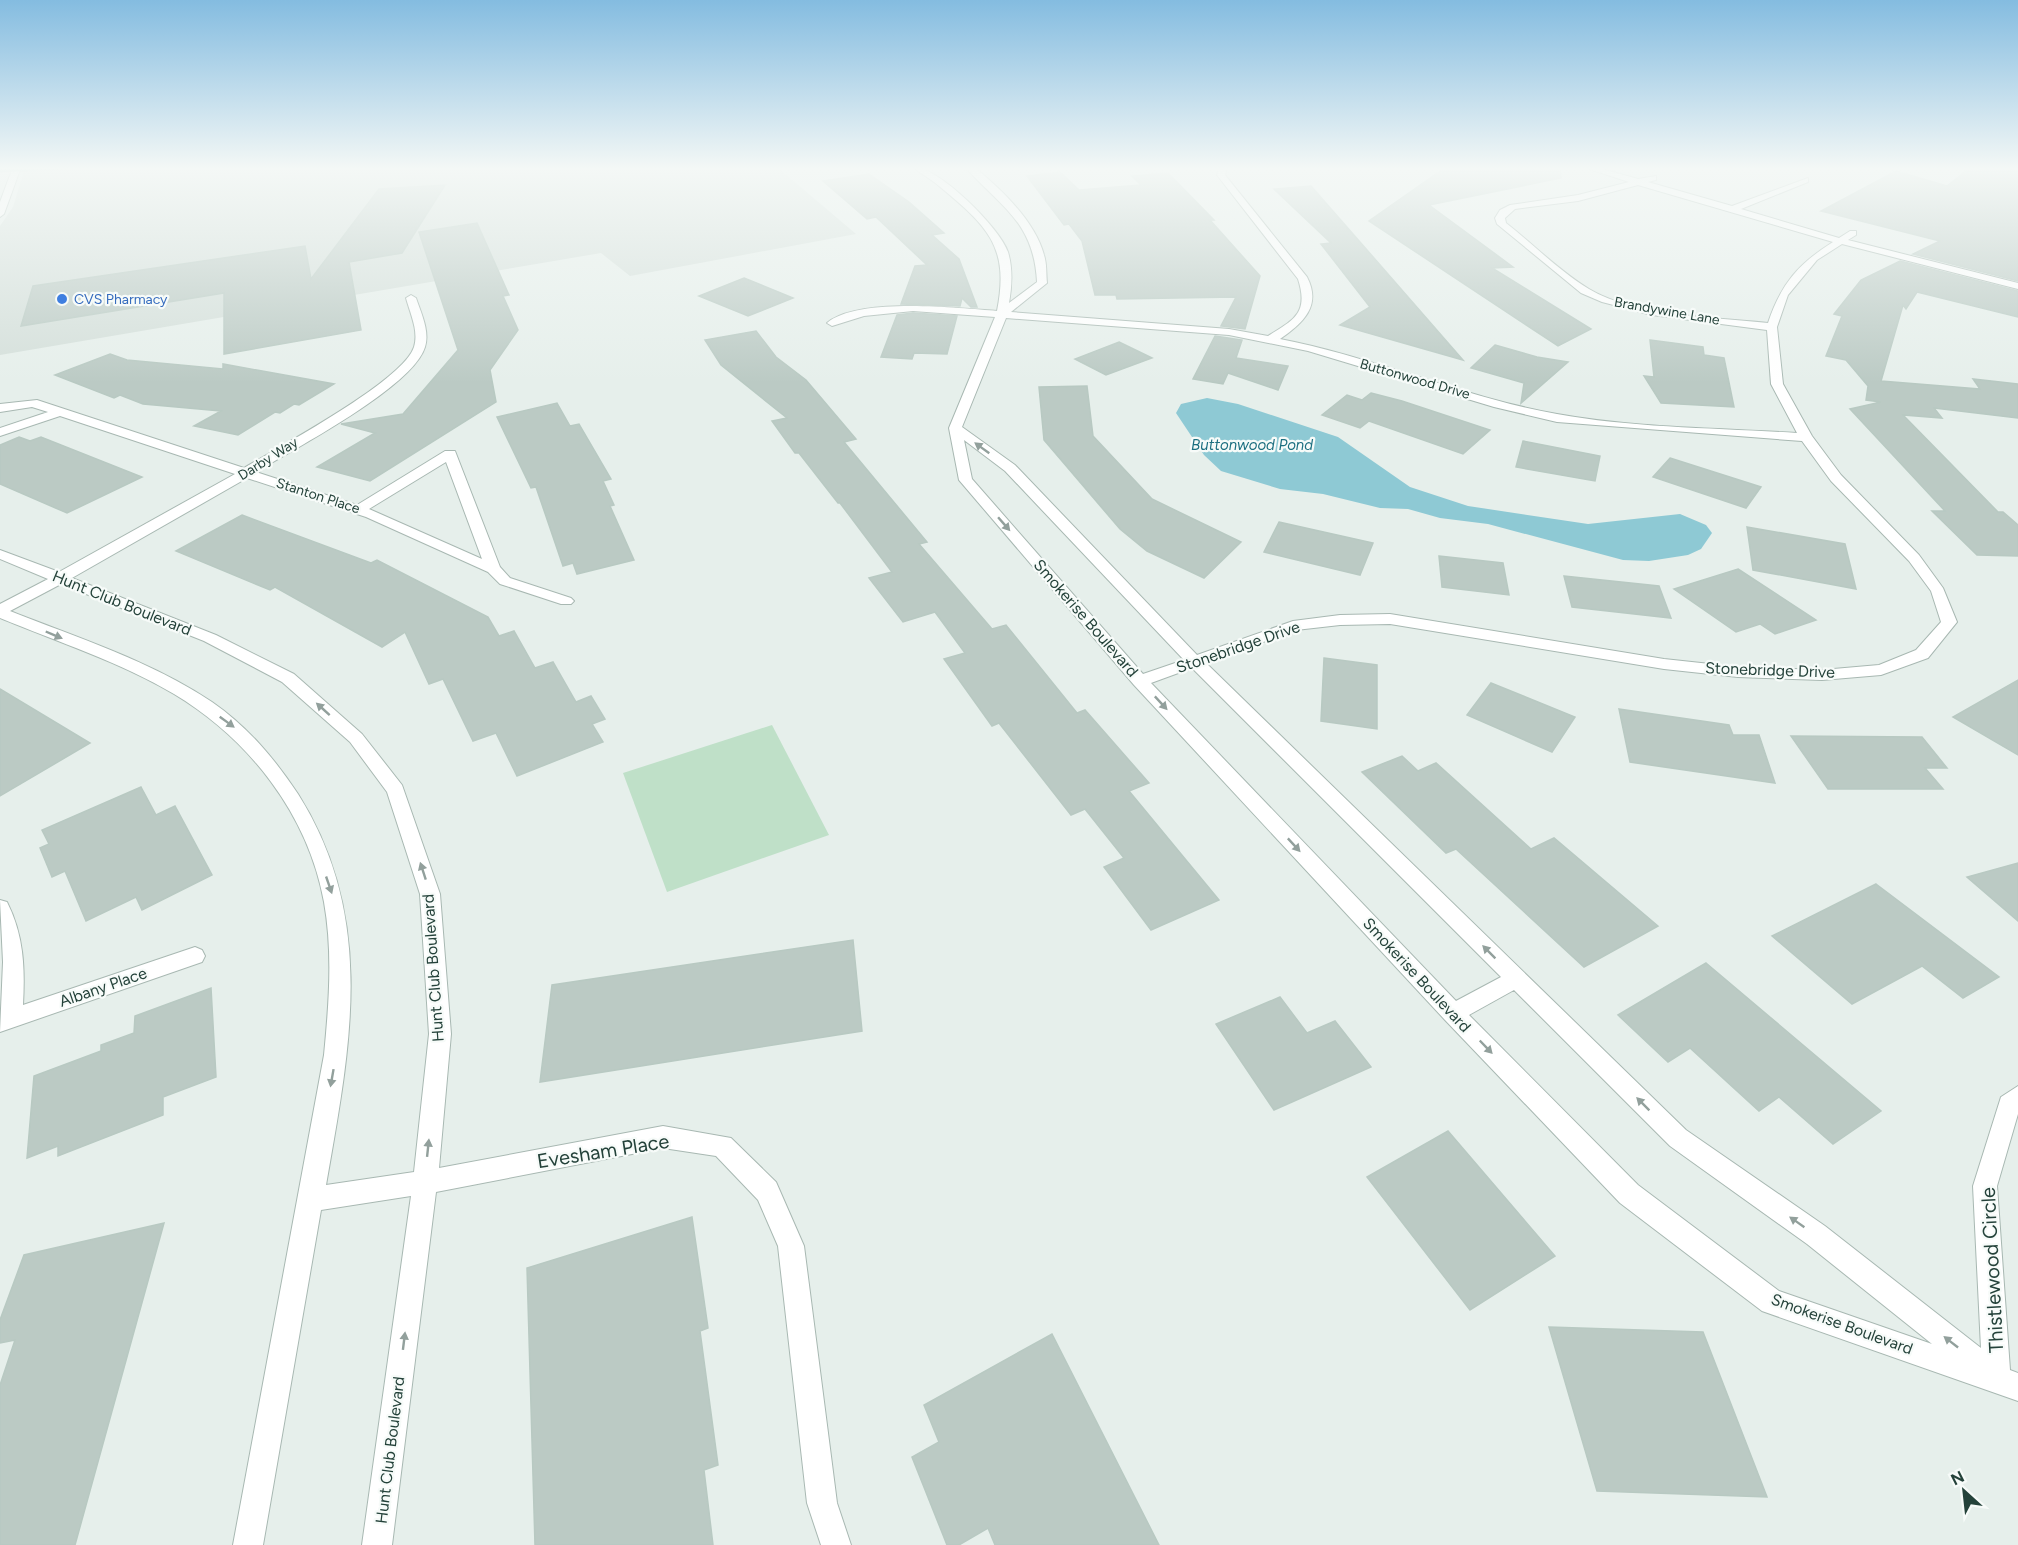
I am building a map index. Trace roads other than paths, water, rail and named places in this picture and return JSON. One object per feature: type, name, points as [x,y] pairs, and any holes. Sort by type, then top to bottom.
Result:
[{"type":"street","points":[[955,428],[1002,314],[1008,283],[1003,251],[995,239]]},
{"type":"street","points":[[1002,314],[1042,283],[1038,250],[1031,239]]},
{"type":"street","points":[[1272,239],[1303,279],[1309,294],[1307,308],[1299,319],[1272,339]]},
{"type":"street","name":"Brandywine Lane","points":[[1521,239],[1567,277],[1599,298],[1650,311],[1772,327]]},
{"type":"street","name":"Stonebridge Drive","points":[[1140,681],[1293,626],[1340,620],[1390,619],[1664,664],[1738,672],[1822,675],[1881,670],[1922,654],[1949,622],[1938,591],[1914,558],[1836,478],[1806,437],[1777,384],[1772,327],[1776,308],[1792,280],[1814,258],[1844,239]]},
{"type":"street","points":[[1854,239],[2018,286]]},
{"type":"street","points":[[1859,239],[1918,249]]},
{"type":"street","name":"Darby Way","points":[[59,579],[247,473],[381,388],[406,368],[419,350],[420,334],[411,298]]},
{"type":"street","name":"Buttonwood Drive","points":[[832,323],[863,314],[913,308],[1229,332],[1272,339],[1498,404],[1557,418],[1609,424],[1806,437]]},
{"type":"street","name":"Stanton Place","points":[[0,408],[33,403],[358,510],[493,569],[505,581],[566,601]]},
{"type":"street","points":[[0,432],[60,412]]},
{"type":"street","name":"Smokerise Boulevard","points":[[955,428],[1010,468],[1195,662],[1678,1138],[1816,1235],[2008,1382]]},
{"type":"street","name":"Smokerise Boulevard","points":[[955,428],[966,480],[1140,681],[1453,1013],[1629,1194],[1771,1302],[2008,1382]]},
{"type":"street","points":[[358,510],[450,454],[493,569]]},
{"type":"street","name":"Hunt Club Boulevard","points":[[0,554],[210,638],[288,678],[356,738],[396,790],[430,894],[440,1034],[425,1182],[377,1545]]},
{"type":"street","points":[[0,611],[59,579]]},
{"type":"street","points":[[0,611],[167,682],[232,725],[277,774],[315,843],[334,900],[341,976],[335,1064],[248,1545]]},
{"type":"street","name":"Albany Place","points":[[0,908],[6,920],[16,961],[6,1020],[195,956]]},
{"type":"street","points":[[1453,1013],[1516,979]]},
{"type":"street","name":"Thistlewood Circle","points":[[2008,1382],[1985,1186],[2009,1105],[2018,1097]]},
{"type":"street","name":"Evesham Place","points":[[311,1199],[425,1182],[663,1137],[722,1146],[767,1191],[791,1246],[822,1503],[836,1545]]},
{"type":"water","name":"Buttonwood Pond","points":[[1207,398],[1238,404],[1338,437],[1410,487],[1468,506],[1588,524],[1680,514],[1706,525],[1712,533],[1701,549],[1688,555],[1649,561],[1623,560],[1488,524],[1440,518],[1408,509],[1380,508],[1323,494],[1280,489],[1221,471],[1204,455],[1176,413],[1181,404]]},
{"type":"place","name":"CVS Pharmacy","points":[[62,299]]}]
